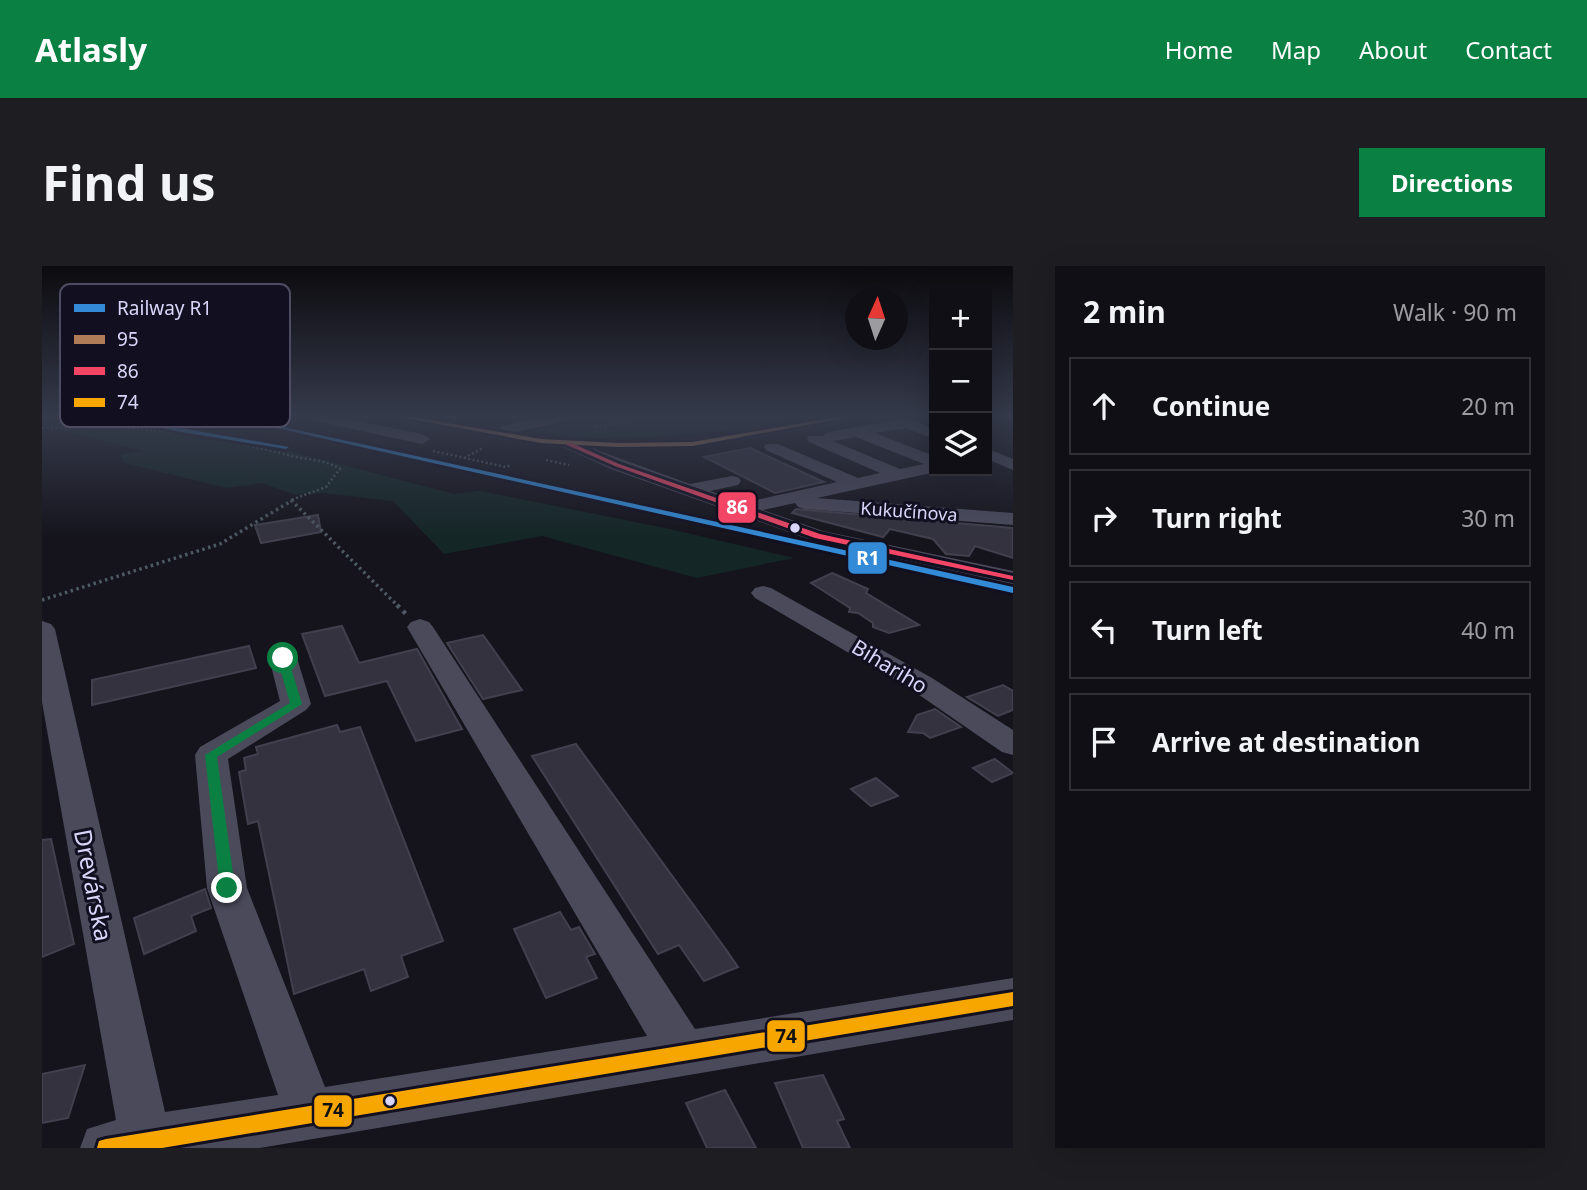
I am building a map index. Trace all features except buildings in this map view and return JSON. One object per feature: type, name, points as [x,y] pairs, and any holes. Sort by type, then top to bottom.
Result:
[{"type":"street","points":[[562,457],[577,461],[619,457]]},
{"type":"street","points":[[597,457],[839,542],[1013,578]]},
{"type":"street","points":[[795,457],[856,484]]},
{"type":"street","points":[[858,457],[899,475]]},
{"type":"street","points":[[903,457],[929,466]]},
{"type":"street","points":[[993,457],[1013,465]]},
{"type":"street","points":[[741,509],[929,466]]},
{"type":"street","points":[[690,490],[732,481]]},
{"type":"street","points":[[827,491],[1013,505]]},
{"type":"street","name":"Kukučínova","points":[[805,503],[1013,519]]},
{"type":"street","name":"Bihariho","points":[[763,593],[922,684],[1013,745]]},
{"type":"street","points":[[419,627],[683,1053]]},
{"type":"street","name":"Drevárska","points":[[42,629],[126,1145]]},
{"type":"street","points":[[283,658],[296,704],[211,755],[227,888],[310,1114]]},
{"type":"street","points":[[126,1145],[1013,999]]},
{"type":"path","points":[[42,600],[220,544],[290,500],[326,487],[340,469],[328,460],[294,457]]},
{"type":"path","points":[[460,457],[506,467],[511,464]]},
{"type":"path","points":[[290,500],[419,627]]},
{"type":"shaded area","points":[[121,457],[313,457],[454,494],[480,491],[670,529],[794,558],[697,578],[542,536],[444,554],[393,501],[323,493],[296,495],[262,483],[227,488],[124,463]]},
{"type":"rail line","name":"R1","points":[[412,457],[1013,590]]},
{"type":"transit line","name":"86","points":[[599,457],[818,536],[1013,578]]},
{"type":"transit line","name":"74","points":[[106,1148],[1013,999]]},
{"type":"route","points":[[227,888],[211,755],[296,704],[283,658]]}]
